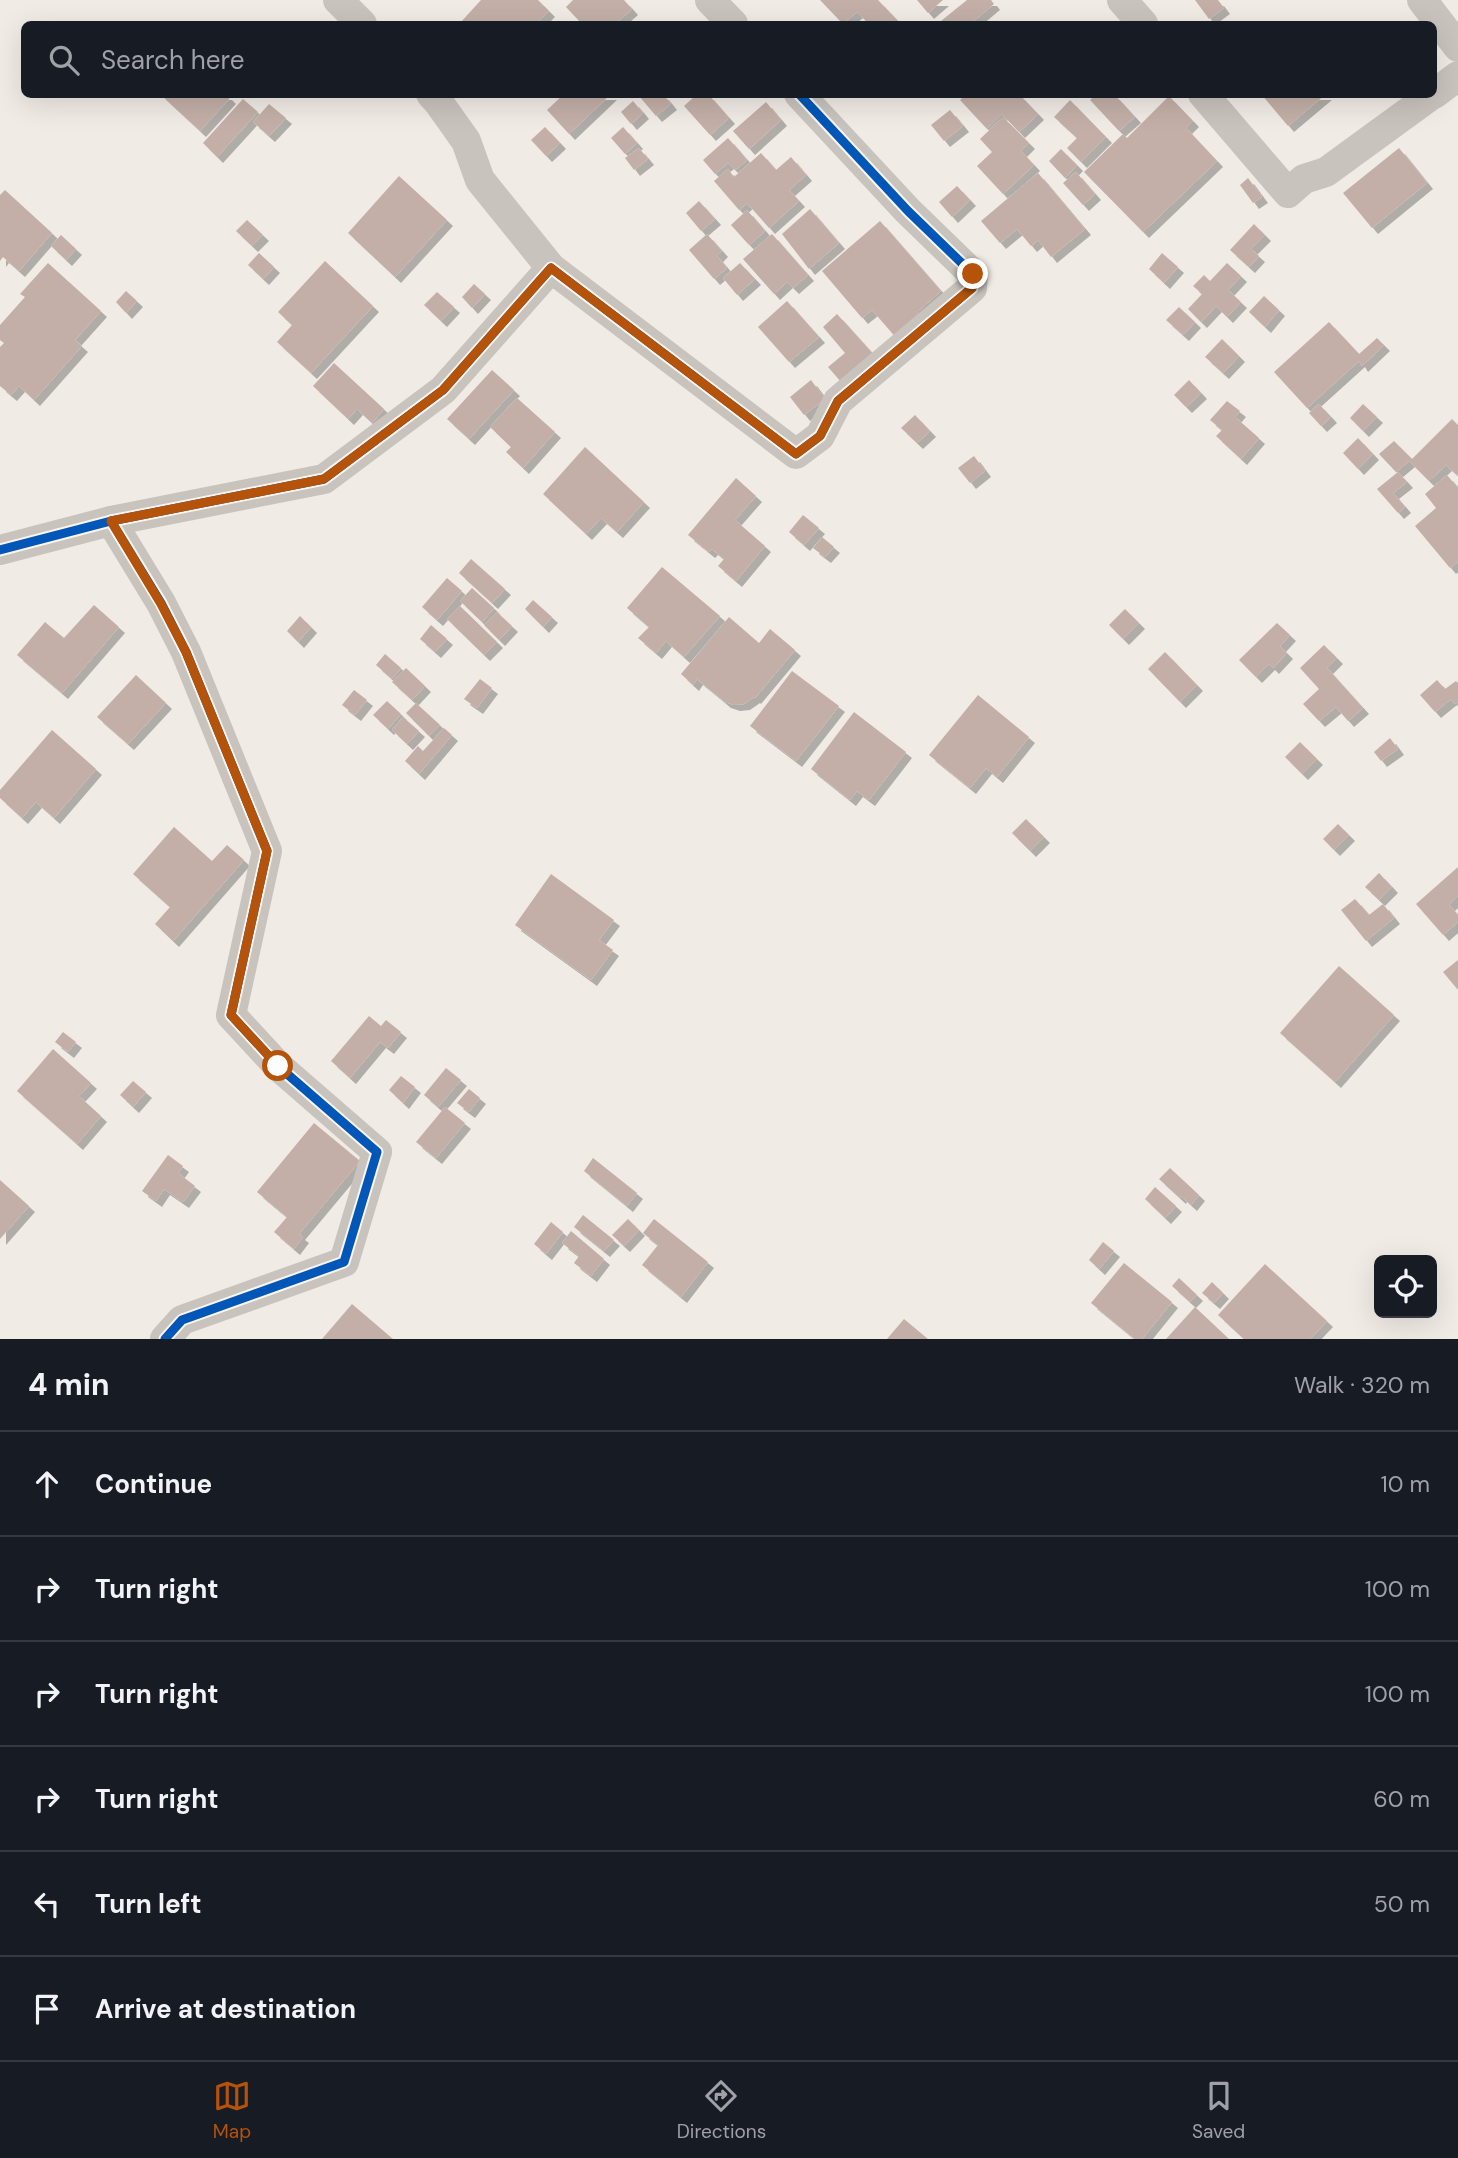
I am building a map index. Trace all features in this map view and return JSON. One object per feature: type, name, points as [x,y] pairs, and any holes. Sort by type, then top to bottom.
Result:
[{"type":"street","points":[[338,0],[359,21]]},
{"type":"street","points":[[710,0],[730,21]]},
{"type":"street","points":[[1122,0],[1140,21]]},
{"type":"street","points":[[1422,0],[1458,47]]},
{"type":"street","points":[[1437,91],[1458,76]]},
{"type":"street","points":[[434,98],[466,141],[480,180],[551,268],[796,454],[820,436],[838,401],[972,288],[973,274],[908,211],[803,98]]},
{"type":"street","points":[[1206,98],[1287,193],[1304,180],[1326,172],[1428,98]]},
{"type":"street","points":[[0,550],[111,521],[324,479],[443,390],[551,268]]},
{"type":"street","points":[[111,521],[161,604],[186,652],[267,851],[231,1015],[278,1066],[377,1152],[344,1262],[182,1320],[165,1339]]},
{"type":"building","points":[[481,0],[538,0],[549,11],[539,21],[462,21]]},
{"type":"building","points":[[573,0],[624,0],[632,9],[618,21],[579,21],[566,7]]},
{"type":"building","points":[[820,0],[878,0],[898,21],[866,21],[857,12],[846,21],[840,21]]},
{"type":"building","points":[[917,0],[943,0],[928,13]]},
{"type":"building","points":[[967,0],[991,0],[994,4],[974,21],[941,21]]},
{"type":"building","points":[[1195,0],[1218,0],[1224,8],[1209,19]]},
{"type":"building","points":[[164,98],[230,98],[200,131]]},
{"type":"building","points":[[560,98],[607,98],[569,134],[547,110]]},
{"type":"building","points":[[641,98],[666,98],[671,104],[656,116]]},
{"type":"building","points":[[693,98],[712,98],[729,118],[710,135],[684,106]]},
{"type":"building","points":[[1023,98],[1038,114],[1019,132],[1002,114],[987,129],[960,100]]},
{"type":"building","points":[[1118,98],[1135,117],[1119,131],[1090,100]]},
{"type":"building","points":[[1167,98],[1171,98],[1193,121],[1186,128],[1217,161],[1143,232],[1084,172],[1123,134],[1127,138]]},
{"type":"building","points":[[1264,98],[1321,98],[1288,126]]},
{"type":"building","points":[[243,99],[258,112],[217,157],[203,143]]},
{"type":"building","points":[[1070,100],[1106,137],[1081,162],[1067,148],[1077,138],[1054,117]]},
{"type":"building","points":[[633,101],[643,113],[631,124],[621,112]]},
{"type":"building","points":[[766,102],[781,120],[749,149],[733,131]]},
{"type":"building","points":[[269,104],[286,118],[269,136],[253,122]]},
{"type":"building","points":[[950,110],[963,126],[944,141],[931,125]]},
{"type":"building","points":[[1003,117],[1029,143],[1021,151],[1034,165],[1003,194],[977,166],[992,152],[980,139]]},
{"type":"building","points":[[545,127],[560,143],[546,156],[531,140]]},
{"type":"building","points":[[623,127],[637,143],[625,154],[611,138]]},
{"type":"building","points":[[728,138],[747,160],[735,170],[728,163],[715,174],[703,160]]},
{"type":"building","points":[[639,148],[648,159],[634,170],[625,158]]},
{"type":"building","points":[[1399,148],[1427,183],[1372,228],[1343,193]]},
{"type":"building","points":[[1061,149],[1077,165],[1065,178],[1049,161]]},
{"type":"building","points":[[761,153],[776,170],[791,157],[806,175],[789,190],[799,201],[769,228],[747,203],[739,210],[714,181],[728,169],[734,177]]},
{"type":"building","points":[[1076,172],[1095,194],[1083,205],[1063,183]]},
{"type":"building","points":[[1038,173],[1085,229],[1051,257],[1038,240],[1031,246],[1017,229],[1000,243],[981,221]]},
{"type":"building","points":[[399,176],[447,220],[395,277],[348,233]]},
{"type":"building","points":[[1248,178],[1262,197],[1253,203],[1240,185]]},
{"type":"building","points":[[957,186],[970,200],[952,217],[939,202]]},
{"type":"building","points":[[5,190],[52,233],[19,271],[3,257],[0,261],[0,195]]},
{"type":"building","points":[[699,201],[715,219],[701,231],[686,213]]},
{"type":"building","points":[[810,209],[839,243],[809,269],[782,234]]},
{"type":"building","points":[[747,210],[765,231],[749,245],[731,225]]},
{"type":"building","points":[[247,220],[263,235],[252,246],[236,231]]},
{"type":"building","points":[[880,221],[941,291],[917,312],[922,318],[898,340],[872,310],[862,318],[822,271]]},
{"type":"building","points":[[1254,224],[1265,235],[1251,249],[1259,256],[1249,267],[1230,250]]},
{"type":"building","points":[[707,234],[722,251],[717,256],[727,268],[714,279],[689,250]]},
{"type":"building","points":[[772,234],[808,275],[793,288],[787,282],[774,294],[743,259]]},
{"type":"building","points":[[61,235],[76,249],[66,260],[51,246]]},
{"type":"building","points":[[259,253],[274,267],[263,279],[248,265]]},
{"type":"building","points":[[1162,253],[1178,267],[1164,283],[1149,269]]},
{"type":"building","points":[[325,261],[373,306],[311,373],[277,342],[292,325],[278,312]]},
{"type":"building","points":[[48,263],[101,311],[75,340],[82,346],[34,400],[19,386],[11,395],[0,386],[0,347],[4,343],[0,340],[0,325],[25,297],[20,294]]},
{"type":"building","points":[[740,263],[755,279],[737,295],[723,278]]},
{"type":"building","points":[[1227,263],[1241,276],[1228,290],[1241,302],[1227,317],[1216,306],[1201,322],[1188,309],[1202,294],[1193,286],[1204,275],[1210,281]]},
{"type":"building","points":[[474,284],[485,294],[472,308],[462,297]]},
{"type":"building","points":[[126,291],[137,301],[126,313],[116,302]]},
{"type":"building","points":[[437,292],[454,307],[441,321],[424,305]]},
{"type":"building","points":[[1264,296],[1279,310],[1265,327],[1249,312]]},
{"type":"building","points":[[787,301],[819,337],[789,362],[758,327]]},
{"type":"building","points":[[1179,307],[1195,322],[1183,335],[1166,320]]},
{"type":"building","points":[[837,314],[874,355],[842,383],[828,367],[845,353],[823,327]]},
{"type":"building","points":[[1329,322],[1359,354],[1377,338],[1384,345],[1362,366],[1359,361],[1307,408],[1274,372]]},
{"type":"building","points":[[1222,339],[1239,356],[1223,373],[1205,357]]},
{"type":"building","points":[[334,363],[384,409],[372,423],[357,409],[348,419],[313,386]]},
{"type":"building","points":[[492,370],[514,390],[469,439],[447,419]]},
{"type":"building","points":[[811,380],[825,399],[804,415],[790,397]]},
{"type":"building","points":[[1189,380],[1201,393],[1186,407],[1174,395]]},
{"type":"building","points":[[517,398],[555,432],[523,468],[506,452],[511,447],[490,427]]},
{"type":"building","points":[[1227,401],[1240,411],[1235,417],[1259,438],[1241,459],[1216,436],[1222,430],[1210,420]]},
{"type":"building","points":[[1319,404],[1331,417],[1321,426],[1309,413]]},
{"type":"building","points":[[1363,404],[1377,417],[1363,431],[1350,418]]},
{"type":"building","points":[[915,415],[930,431],[917,443],[901,428]]},
{"type":"building","points":[[1452,419],[1458,425],[1458,476],[1446,465],[1429,481],[1409,461],[1396,472],[1379,454],[1394,441],[1412,459]]},
{"type":"building","points":[[1358,438],[1373,454],[1358,469],[1343,453]]},
{"type":"building","points":[[585,447],[644,502],[617,532],[601,518],[586,534],[543,494]]},
{"type":"building","points":[[974,456],[985,471],[970,483],[958,468]]},
{"type":"building","points":[[1398,472],[1407,482],[1393,493],[1405,507],[1398,513],[1377,489]]},
{"type":"building","points":[[1447,475],[1458,488],[1458,562],[1450,568],[1415,526],[1436,508],[1425,494]]},
{"type":"building","points":[[736,478],[756,496],[735,520],[765,546],[736,581],[718,566],[724,559],[712,549],[709,552],[688,535]]},
{"type":"building","points":[[803,515],[819,528],[804,545],[789,532]]},
{"type":"building","points":[[822,537],[834,547],[825,557],[813,548]]},
{"type":"building","points":[[471,559],[505,589],[492,603],[459,573]]},
{"type":"building","points":[[662,567],[720,616],[684,657],[666,641],[656,653],[638,638],[649,627],[627,608]]},
{"type":"building","points":[[447,578],[462,591],[437,620],[422,607]]},
{"type":"building","points":[[472,588],[494,608],[482,622],[460,601]]},
{"type":"building","points":[[533,600],[552,617],[543,627],[525,609]]},
{"type":"building","points":[[94,605],[119,627],[62,693],[17,655],[45,622],[64,638]]},
{"type":"building","points":[[460,606],[497,642],[484,655],[447,619]]},
{"type":"building","points":[[1125,609],[1139,623],[1123,639],[1109,625]]},
{"type":"building","points":[[497,612],[512,626],[499,640],[484,625]]},
{"type":"building","points":[[300,616],[311,627],[298,642],[287,631]]},
{"type":"building","points":[[729,617],[759,643],[770,629],[795,650],[755,698],[744,704],[725,702],[697,679],[693,685],[681,674]]},
{"type":"building","points":[[1277,623],[1290,635],[1280,646],[1287,653],[1273,668],[1269,664],[1256,677],[1239,660]]},
{"type":"building","points":[[431,625],[447,639],[435,652],[420,639]]},
{"type":"building","points":[[1324,645],[1337,658],[1327,668],[1363,708],[1348,721],[1336,707],[1319,721],[1303,704],[1319,689],[1300,668]]},
{"type":"building","points":[[1165,652],[1197,685],[1180,702],[1148,669]]},
{"type":"building","points":[[385,654],[401,668],[392,679],[376,665]]},
{"type":"building","points":[[406,668],[425,686],[412,700],[392,682]]},
{"type":"building","points":[[792,671],[839,706],[796,761],[750,726]]},
{"type":"building","points":[[136,675],[166,703],[128,744],[97,717]]},
{"type":"building","points":[[480,679],[492,688],[477,708],[464,699]]},
{"type":"building","points":[[1437,680],[1445,689],[1456,681],[1458,683],[1458,702],[1455,704],[1451,699],[1435,712],[1420,695]]},
{"type":"building","points":[[354,690],[367,700],[355,715],[342,705]]},
{"type":"building","points":[[978,695],[1029,737],[997,777],[986,768],[970,788],[929,755]]},
{"type":"building","points":[[387,701],[401,714],[388,729],[373,715]]},
{"type":"building","points":[[416,703],[440,725],[429,736],[406,713]]},
{"type":"building","points":[[854,712],[906,752],[869,800],[857,791],[850,800],[811,769]]},
{"type":"building","points":[[403,717],[419,731],[407,744],[392,730]]},
{"type":"building","points":[[444,728],[452,735],[419,774],[405,761],[418,746],[423,751]]},
{"type":"building","points":[[52,730],[96,769],[54,818],[36,802],[22,818],[0,798],[0,790]]},
{"type":"building","points":[[1390,738],[1398,749],[1381,761],[1374,752]]},
{"type":"building","points":[[1300,742],[1317,759],[1302,774],[1285,757]]},
{"type":"building","points":[[1026,819],[1044,837],[1030,851],[1012,833]]},
{"type":"building","points":[[1338,824],[1349,835],[1334,850],[1323,839]]},
{"type":"building","points":[[174,827],[212,861],[227,845],[244,860],[173,941],[155,924],[170,907],[133,874]]},
{"type":"building","points":[[1458,867],[1458,896],[1449,905],[1458,915],[1458,922],[1443,935],[1416,904]]},
{"type":"building","points":[[1379,873],[1392,887],[1379,900],[1365,887]]},
{"type":"building","points":[[551,874],[614,920],[599,940],[613,950],[591,980],[515,925]]},
{"type":"building","points":[[1355,899],[1369,915],[1383,904],[1394,918],[1366,941],[1341,910]]},
{"type":"building","points":[[1458,960],[1458,990],[1443,972]]},
{"type":"building","points":[[1339,966],[1394,1015],[1335,1082],[1280,1033]]},
{"type":"building","points":[[369,1016],[381,1026],[386,1020],[401,1032],[388,1048],[380,1042],[350,1078],[331,1061]]},
{"type":"building","points":[[63,1032],[76,1042],[68,1052],[55,1042]]},
{"type":"building","points":[[53,1049],[91,1083],[79,1096],[101,1116],[77,1144],[17,1091]]},
{"type":"building","points":[[446,1068],[461,1080],[438,1107],[424,1095]]},
{"type":"building","points":[[401,1076],[415,1087],[403,1103],[389,1090]]},
{"type":"building","points":[[133,1081],[146,1092],[133,1107],[120,1095]]},
{"type":"building","points":[[469,1089],[480,1098],[469,1112],[457,1103]]},
{"type":"building","points":[[445,1107],[465,1123],[436,1158],[416,1142]]},
{"type":"building","points":[[314,1123],[360,1161],[299,1234],[303,1237],[294,1249],[274,1232],[287,1217],[257,1192]]},
{"type":"building","points":[[168,1155],[183,1166],[178,1173],[195,1186],[183,1202],[164,1189],[156,1201],[142,1191]]},
{"type":"building","points":[[593,1158],[637,1193],[627,1206],[584,1171]]},
{"type":"building","points":[[1170,1168],[1199,1195],[1191,1205],[1159,1179]]},
{"type":"building","points":[[0,1180],[29,1206],[0,1239]]},
{"type":"building","points":[[1155,1187],[1176,1206],[1165,1218],[1145,1199]]},
{"type":"building","points":[[583,1215],[614,1240],[604,1251],[574,1227]]},
{"type":"building","points":[[628,1219],[639,1230],[624,1246],[612,1235]]},
{"type":"building","points":[[654,1219],[708,1262],[681,1297],[642,1265],[658,1245],[643,1233]]},
{"type":"building","points":[[551,1222],[563,1232],[546,1254],[534,1244]]},
{"type":"building","points":[[571,1231],[604,1259],[591,1276],[574,1263],[579,1256],[562,1243]]},
{"type":"building","points":[[1103,1242],[1114,1251],[1099,1269],[1089,1260]]},
{"type":"building","points":[[1124,1263],[1172,1302],[1142,1339],[1135,1339],[1091,1303]]},
{"type":"building","points":[[1265,1264],[1327,1321],[1310,1339],[1244,1339],[1218,1315]]},
{"type":"building","points":[[1179,1278],[1197,1295],[1190,1302],[1172,1286]]},
{"type":"building","points":[[1212,1282],[1223,1293],[1214,1303],[1202,1293]]},
{"type":"building","points":[[352,1304],[393,1339],[322,1339]]},
{"type":"building","points":[[1195,1307],[1229,1339],[1166,1339]]},
{"type":"building","points":[[904,1319],[928,1339],[887,1339]]},
{"type":"cycle path","points":[[111,521],[324,479],[443,390],[551,268],[796,454],[820,436],[838,401],[972,288],[973,274],[908,211],[803,98]]},
{"type":"cycle path","points":[[0,550],[111,521],[161,603],[186,652],[267,851],[231,1015],[278,1066],[377,1152],[344,1262],[182,1320],[165,1339]]},
{"type":"route","points":[[278,1066],[231,1015],[267,851],[186,652],[161,604],[111,521],[324,479],[443,390],[551,268],[796,454],[820,436],[838,401],[972,288],[973,274]]}]
